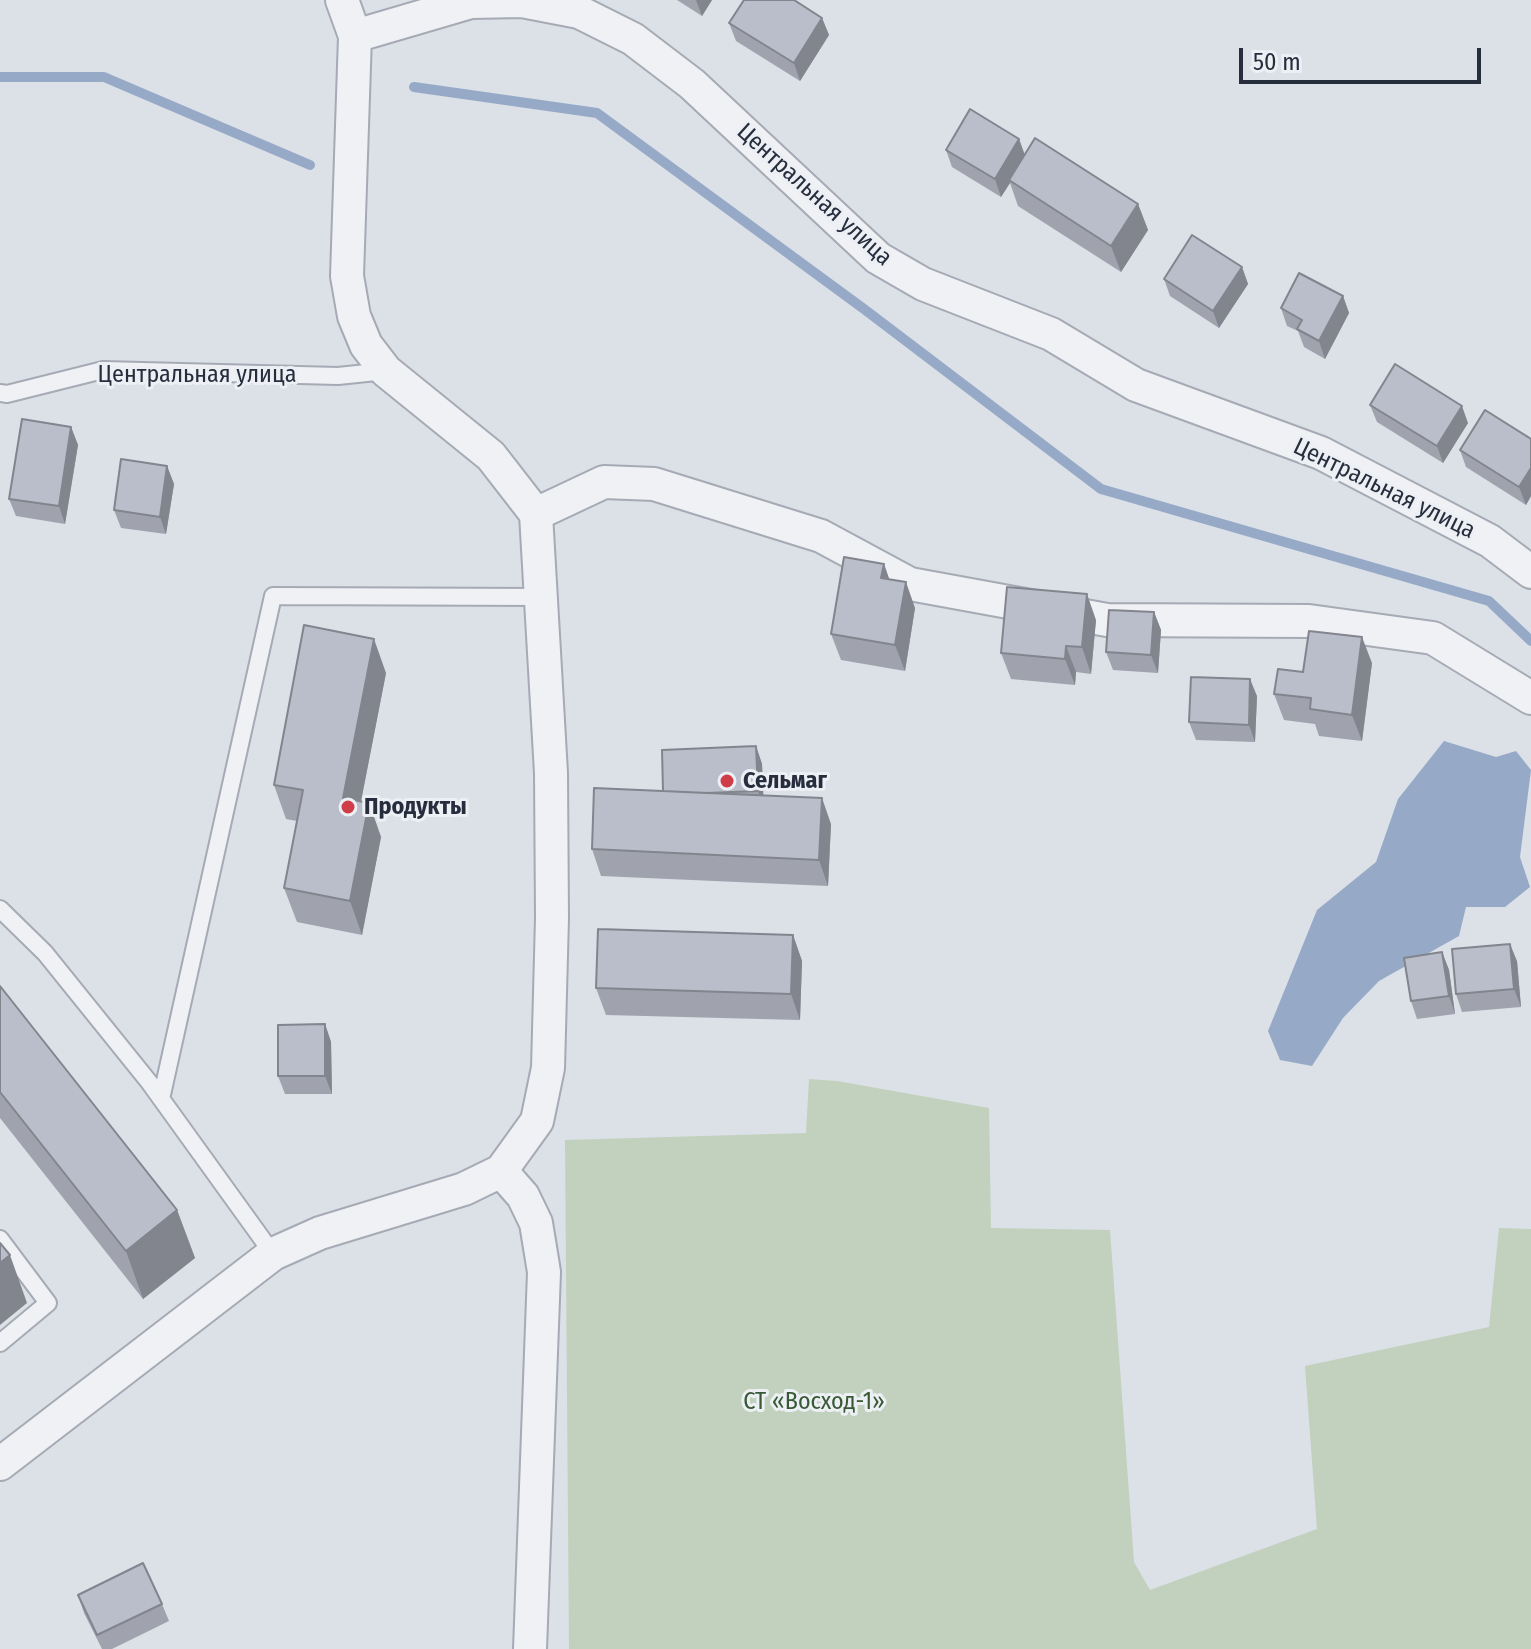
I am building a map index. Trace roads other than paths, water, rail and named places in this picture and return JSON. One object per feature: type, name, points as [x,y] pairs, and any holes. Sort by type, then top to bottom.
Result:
[{"type":"street","points":[[0,1464],[273,1254],[320,1233],[464,1189],[501,1171],[537,1121],[548,1068],[552,918],[551,773],[536,514],[491,456],[386,371],[366,345],[354,316],[347,276],[355,36],[342,0]]},
{"type":"street","name":"Центральная улица","points":[[355,36],[471,2],[522,1],[579,12],[633,39],[692,84],[878,258],[923,284],[1051,334],[1136,385],[1321,453],[1490,541],[1531,572]]},
{"type":"street","points":[[536,514],[604,482],[654,484],[821,536],[910,584],[1107,620],[1309,621],[1433,638],[1531,698]]},
{"type":"street","points":[[501,1171],[523,1196],[536,1223],[544,1272],[530,1649]]},
{"type":"lane","name":"Центральная улица","points":[[0,393],[7,394],[103,370],[338,376],[386,371]]},
{"type":"lane","points":[[161,1099],[273,596],[540,597]]},
{"type":"lane","points":[[0,909],[45,953],[161,1099],[273,1254]]},
{"type":"lane","points":[[0,1239],[48,1303],[0,1343]]},
{"type":"water","points":[[1444,741],[1496,757],[1516,751],[1531,770],[1520,857],[1530,887],[1505,907],[1466,907],[1459,936],[1379,981],[1343,1018],[1312,1066],[1280,1060],[1268,1031],[1317,910],[1376,862],[1398,799]]},
{"type":"waterway","points":[[0,77],[104,77],[310,165]]},
{"type":"waterway","points":[[414,87],[597,113],[864,309],[1101,489],[1489,601],[1531,641]]},
{"type":"place","name":"Сельмаг","points":[[727,781]]},
{"type":"place","name":"Продукты","points":[[348,807]]},
{"type":"park label","name":"СТ «Восход-1»","points":[[814,1402]]}]
